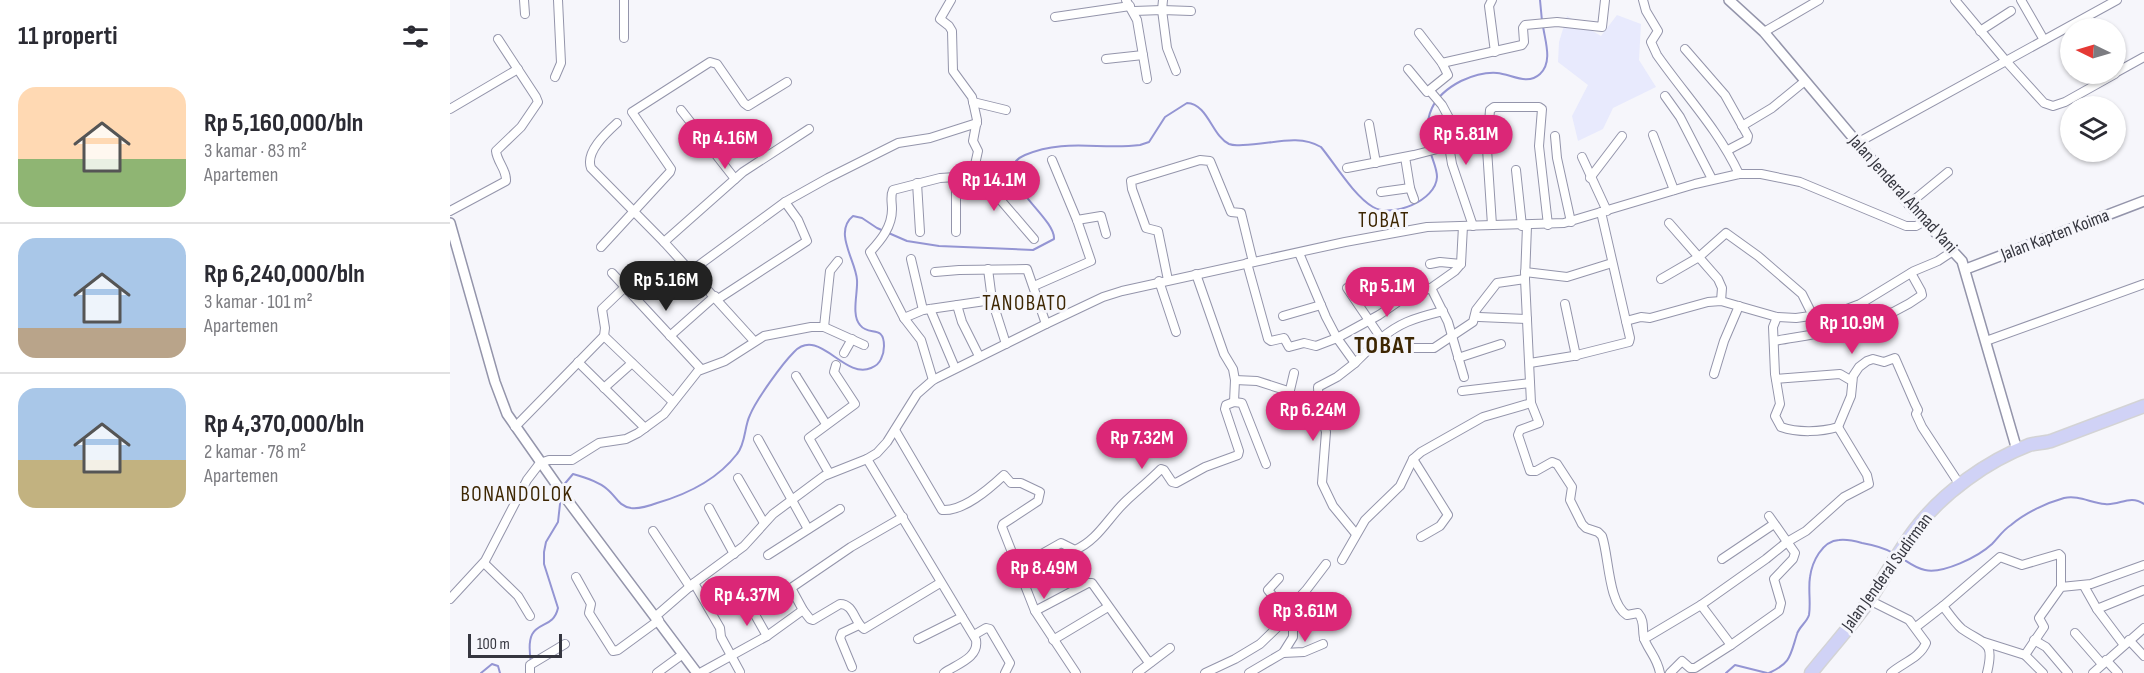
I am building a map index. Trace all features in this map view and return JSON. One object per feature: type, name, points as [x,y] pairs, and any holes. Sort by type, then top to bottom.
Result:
[{"type":"highway","name":"Jalan Jenderal Sudirman","points":[[2033,444],[2038,438],[2144,399]]},
{"type":"highway","name":"Jalan Jenderal Sudirman","points":[[1811,673],[1869,600],[1906,542],[1932,509],[1960,485],[1989,465],[2017,450],[2051,441],[2144,406]]},
{"type":"street","points":[[524,0],[525,14]]},
{"type":"street","points":[[555,77],[561,63],[558,0]]},
{"type":"street","points":[[624,0],[624,38]]},
{"type":"street","points":[[951,0],[940,19],[950,26],[952,31],[952,61],[955,75],[966,86],[973,102],[977,123],[973,141],[978,151],[974,169]]},
{"type":"street","points":[[1163,0],[1162,10],[1167,48],[1176,71]]},
{"type":"street","points":[[1492,0],[1489,6],[1495,52]]},
{"type":"street","points":[[1442,63],[1523,44],[1525,25],[1544,22],[1602,27],[1605,0]]},
{"type":"street","points":[[1642,0],[1658,31],[1651,42],[1657,55],[1728,150],[1739,174]]},
{"type":"street","name":"Jalan Jenderal Ahmad Yani","points":[[1729,0],[1764,32],[1966,269],[2017,450]]},
{"type":"street","points":[[1764,32],[1819,0]]},
{"type":"street","points":[[1955,0],[2044,103],[2053,106],[2066,102],[2096,84]]},
{"type":"street","points":[[2021,0],[2044,40]]},
{"type":"street","points":[[1857,143],[2044,40],[2105,3],[2117,0]]},
{"type":"street","points":[[1130,6],[1147,79]]},
{"type":"street","points":[[1055,17],[1130,6],[1191,11]]},
{"type":"street","points":[[1980,31],[2011,10]]},
{"type":"street","points":[[1419,33],[1442,63],[1448,75],[1434,96]]},
{"type":"street","points":[[450,211],[507,180],[496,151],[521,127],[538,102],[498,39]]},
{"type":"street","points":[[1686,49],[1720,88],[1748,138],[1728,150]]},
{"type":"street","points":[[1106,59],[1143,55]]},
{"type":"street","points":[[2126,67],[2144,57]]},
{"type":"street","points":[[601,247],[671,169],[632,112],[710,62],[717,64],[748,106],[787,82]]},
{"type":"street","points":[[450,109],[518,69]]},
{"type":"street","points":[[1408,69],[1425,91],[1434,96],[1449,118],[1446,123],[1452,164],[1473,226]]},
{"type":"street","points":[[1742,126],[1772,108],[1805,81]]},
{"type":"street","points":[[1665,96],[1686,127],[1712,179]]},
{"type":"street","points":[[973,102],[1006,110]]},
{"type":"street","points":[[1492,225],[1487,149],[1490,110],[1494,107],[1539,107],[1542,109],[1539,146],[1548,225]]},
{"type":"street","points":[[681,110],[735,179]]},
{"type":"street","points":[[617,123],[601,140],[590,160],[590,165],[716,297],[754,341]]},
{"type":"street","points":[[691,271],[785,202],[898,143],[930,138],[977,123]]},
{"type":"street","points":[[1369,124],[1376,163]]},
{"type":"street","points":[[664,242],[759,160],[809,129]]},
{"type":"street","points":[[1590,178],[1623,135]]},
{"type":"street","points":[[1653,135],[1674,190]]},
{"type":"street","points":[[1555,136],[1557,158],[1571,222]]},
{"type":"street","points":[[1347,168],[1449,146]]},
{"type":"street","points":[[1406,157],[1410,188],[1414,199]]},
{"type":"street","points":[[1530,363],[1576,356],[1629,342],[1604,212],[1582,157]]},
{"type":"street","points":[[1034,286],[1091,261],[1052,160]]},
{"type":"street","points":[[1176,332],[1163,280],[1158,231],[1146,228],[1131,181],[1200,160],[1210,161],[1230,212],[1238,212],[1242,215],[1250,262],[1269,341],[1283,338],[1289,347],[1304,343],[1314,347],[1337,338],[1405,297],[1431,288],[1461,264],[1463,226]]},
{"type":"street","points":[[956,232],[956,177],[960,171],[974,169]]},
{"type":"street","points":[[974,169],[1034,239]]},
{"type":"street","points":[[1516,170],[1524,226],[1531,403],[1539,423],[1520,430],[1518,435],[1530,471],[1536,471],[1552,462],[1557,464],[1572,487],[1570,501],[1582,524],[1586,528],[1599,532],[1602,536],[1611,585],[1624,613],[1627,615],[1638,613],[1642,618],[1644,639],[1655,655],[1660,673]]},
{"type":"street","points":[[1909,204],[1948,172]]},
{"type":"street","points":[[576,577],[591,604],[589,614],[613,651],[618,650],[692,585],[748,542],[764,523],[791,501],[829,473],[867,459],[882,447],[917,394],[933,380],[1103,297],[1163,280],[1418,229],[1548,225],[1571,222],[1712,179],[1739,174],[1761,174],[1812,186],[1906,226],[1916,226],[1925,221]]},
{"type":"street","points":[[933,380],[921,340],[904,318],[870,252],[883,239],[888,228],[892,212],[892,190],[940,178],[956,177]]},
{"type":"street","points":[[917,183],[920,232]]},
{"type":"street","points":[[1382,192],[1410,188]]},
{"type":"street","name":"Jalan Kapten Koima","points":[[1966,269],[2144,201]]},
{"type":"street","points":[[670,336],[716,297],[807,241],[798,220],[785,202]]},
{"type":"street","points":[[1077,220],[1101,216],[1106,234]]},
{"type":"street","points":[[450,223],[503,406],[540,463],[698,673],[767,636],[803,610]]},
{"type":"street","points":[[1669,223],[1719,281],[1722,288],[1721,301]]},
{"type":"street","points":[[1661,279],[1699,256],[1724,233],[1729,234],[1802,294],[1813,316]]},
{"type":"street","points":[[1626,321],[1641,317],[1650,318],[1708,302],[1721,301],[1777,317],[1796,318],[1839,312],[1860,304],[1953,251]]},
{"type":"street","points":[[1299,253],[1337,338],[1355,363]]},
{"type":"street","points":[[911,259],[926,310],[955,368]]},
{"type":"street","points":[[824,327],[830,271],[838,261]]},
{"type":"street","points":[[1430,264],[1440,262],[1461,264]]},
{"type":"street","points":[[1410,348],[1434,348],[1473,322],[1476,310],[1497,283],[1525,275],[1567,277],[1612,263]]},
{"type":"street","points":[[935,272],[1025,268],[1034,286],[1046,324]]},
{"type":"street","points":[[988,269],[992,300],[1006,344]]},
{"type":"street","points":[[612,273],[701,369]]},
{"type":"street","points":[[1774,341],[1845,328],[1884,318],[1922,295],[1911,273]]},
{"type":"street","points":[[1196,274],[1222,348],[1233,369],[1234,402]]},
{"type":"street","points":[[1986,341],[2144,284]]},
{"type":"street","points":[[515,427],[604,336],[602,309],[625,287]]},
{"type":"street","points":[[1347,288],[1381,338]]},
{"type":"street","points":[[1431,288],[1443,311],[1464,377]]},
{"type":"street","points":[[904,318],[926,310],[992,300]]},
{"type":"street","points":[[1565,304],[1576,356]]},
{"type":"street","points":[[957,305],[962,322],[979,356]]},
{"type":"street","points":[[1283,316],[1321,305]]},
{"type":"street","points":[[1714,374],[1724,341],[1739,306]]},
{"type":"street","points":[[1356,534],[1332,506],[1322,483],[1326,435],[1319,406],[1318,386],[1337,376],[1355,363],[1381,338],[1407,322],[1443,311]]},
{"type":"street","points":[[1839,312],[1849,337]]},
{"type":"street","points":[[1479,317],[1527,319]]},
{"type":"street","points":[[1777,317],[1773,327],[1780,404],[1775,416],[1781,427],[1789,430],[1838,427]]},
{"type":"street","points":[[450,599],[484,563],[527,480],[540,463],[549,460],[572,460],[599,443],[626,439],[664,414],[701,369],[725,361],[764,336],[790,330],[824,327],[864,345]]},
{"type":"street","points":[[604,336],[673,402]]},
{"type":"street","points":[[844,353],[852,339]]},
{"type":"street","points":[[1458,358],[1501,344]]},
{"type":"street","points":[[1838,427],[1851,396],[1852,381],[1862,363],[1873,359],[1884,362],[1896,359],[1916,404],[1918,410],[1916,414],[1922,427],[1960,485]]},
{"type":"street","points":[[578,362],[645,428]]},
{"type":"street","points":[[604,388],[632,363]]},
{"type":"street","points":[[829,473],[809,438],[855,403],[834,372],[836,365]]},
{"type":"street","points":[[1235,380],[1262,382],[1288,391],[1293,373]]},
{"type":"street","points":[[1776,379],[1840,374],[1852,381]]},
{"type":"street","points":[[796,376],[825,424]]},
{"type":"street","points":[[1462,391],[1530,383]]},
{"type":"street","points":[[1017,568],[1061,543],[1075,550],[1091,541],[1127,500],[1161,469],[1172,482],[1176,483],[1205,467],[1238,455],[1239,451],[1225,409],[1226,405],[1234,402],[1242,403],[1266,464]]},
{"type":"street","points":[[1342,560],[1365,520],[1400,486],[1413,459],[1431,445],[1483,417],[1531,403]]},
{"type":"street","points":[[1644,639],[1701,605],[1786,542],[1806,531],[1844,497],[1869,484],[1867,475],[1838,427]]},
{"type":"street","points":[[895,430],[937,506],[942,510],[949,510],[978,498],[1004,475],[1011,483],[1021,483],[1040,492],[1038,501],[1003,524],[1002,529],[1035,611],[1076,673]]},
{"type":"street","points":[[758,439],[808,529]]},
{"type":"street","points":[[867,459],[940,583],[974,635],[976,645],[974,653],[944,673]]},
{"type":"street","points":[[1413,459],[1448,515],[1440,526],[1421,537]]},
{"type":"street","points":[[738,478],[764,523]]},
{"type":"street","points":[[709,508],[734,554]]},
{"type":"street","points":[[768,555],[840,509]]},
{"type":"street","points":[[1670,673],[1682,661],[1690,668],[1695,668],[1779,611],[1780,600],[1774,579],[1794,556],[1793,550],[1769,516]]},
{"type":"street","points":[[903,517],[851,547],[791,588],[803,610],[810,620],[813,620],[845,603],[859,625],[864,628],[940,583]]},
{"type":"street","points":[[1722,559],[1774,524]]},
{"type":"street","points":[[653,531],[720,628],[721,637],[740,672]]},
{"type":"street","points":[[1916,627],[2000,557],[2022,565],[2059,555],[2063,562],[2061,587],[2039,618],[2044,627],[2025,655]]},
{"type":"street","points":[[484,563],[512,589],[530,616]]},
{"type":"street","points":[[1205,673],[1260,644],[1326,564]]},
{"type":"street","points":[[2061,587],[2084,586],[2144,565]]},
{"type":"street","points":[[1279,578],[1268,590],[1294,624],[1293,637],[1283,653]]},
{"type":"street","points":[[1035,611],[1090,583],[1150,662]]},
{"type":"street","points":[[2084,586],[2097,609],[2127,642],[2144,656]]},
{"type":"street","points":[[2097,609],[2144,590]]},
{"type":"street","points":[[1869,600],[1906,618],[1925,640],[1926,645],[1912,659],[1891,673]]},
{"type":"street","points":[[1701,605],[1731,645]]},
{"type":"street","points":[[750,606],[767,636]]},
{"type":"street","points":[[1943,606],[1958,625],[1984,642],[2025,655],[2043,673]]},
{"type":"street","points":[[1053,640],[1108,607]]},
{"type":"street","points":[[918,639],[962,617]]},
{"type":"street","points":[[852,667],[840,636],[859,625]]},
{"type":"street","points":[[974,635],[986,628],[990,629],[1010,663],[1005,673]]},
{"type":"street","points":[[2092,673],[2144,628]]},
{"type":"street","points":[[2075,633],[2118,673]]},
{"type":"street","points":[[2034,640],[2046,647],[2068,673]]},
{"type":"street","points":[[1984,642],[1991,652],[1988,673]]},
{"type":"street","points":[[530,673],[529,668],[533,663],[565,644]]},
{"type":"street","points":[[1249,673],[1283,653],[1304,651],[1323,644]]},
{"type":"street","points":[[1137,673],[1170,648]]},
{"type":"street","points":[[657,673],[683,654]]},
{"type":"shaded area","points":[[1617,15],[1641,24],[1639,60],[1656,87],[1613,108],[1603,129],[1578,141],[1572,116],[1588,85],[1558,62],[1559,42],[1567,16],[1601,36]]},
{"type":"waterway","points":[[1540,0],[1542,21]]},
{"type":"waterway","points":[[1429,149],[1427,127],[1432,108],[1443,93],[1451,87],[1465,79],[1483,74],[1497,73],[1524,79],[1540,74],[1547,57],[1543,26]]},
{"type":"waterway","points":[[562,487],[573,474],[582,476],[603,486],[620,503],[631,508],[647,506],[680,495],[711,479],[737,454],[753,408],[789,358],[803,346],[813,345],[851,367],[861,370],[877,365],[883,353],[882,335],[864,328],[857,321],[856,316],[856,272],[845,238],[847,223],[853,216],[862,218],[877,228],[907,241],[939,246],[1033,250],[1054,239],[1052,230],[1045,219],[1017,183],[1013,172],[1015,163],[1025,155],[1054,147],[1125,146],[1149,142],[1165,117],[1187,103],[1200,109],[1223,140],[1231,145],[1293,140],[1321,147],[1359,195],[1373,207],[1381,210],[1401,209],[1421,200],[1429,193],[1435,186],[1437,177],[1431,154]]},
{"type":"waterway","points":[[531,662],[531,637],[534,631],[555,616],[558,608],[544,564],[544,552],[546,542],[558,522],[561,495]]},
{"type":"waterway","points":[[1900,557],[1925,570],[1932,571],[1950,567],[1986,549],[2023,516],[2064,498],[2110,504],[2134,500],[2144,504]]},
{"type":"waterway","points":[[1769,673],[1782,666],[1789,658],[1798,631],[1808,618],[1811,571],[1823,548],[1833,541],[1845,540],[1878,546],[1893,553]]},
{"type":"waterway","points":[[481,673],[492,664],[498,666],[500,673]]},
{"type":"waterway","points":[[1726,673],[1735,665],[1767,673]]},
{"type":"district","name":"TOBAT","points":[[1384,220]]},
{"type":"district","name":"TANOBATO","points":[[1025,303]]},
{"type":"district","name":"TOBAT","points":[[1385,345]]},
{"type":"district","name":"BONANDOLOK","points":[[517,494]]}]
